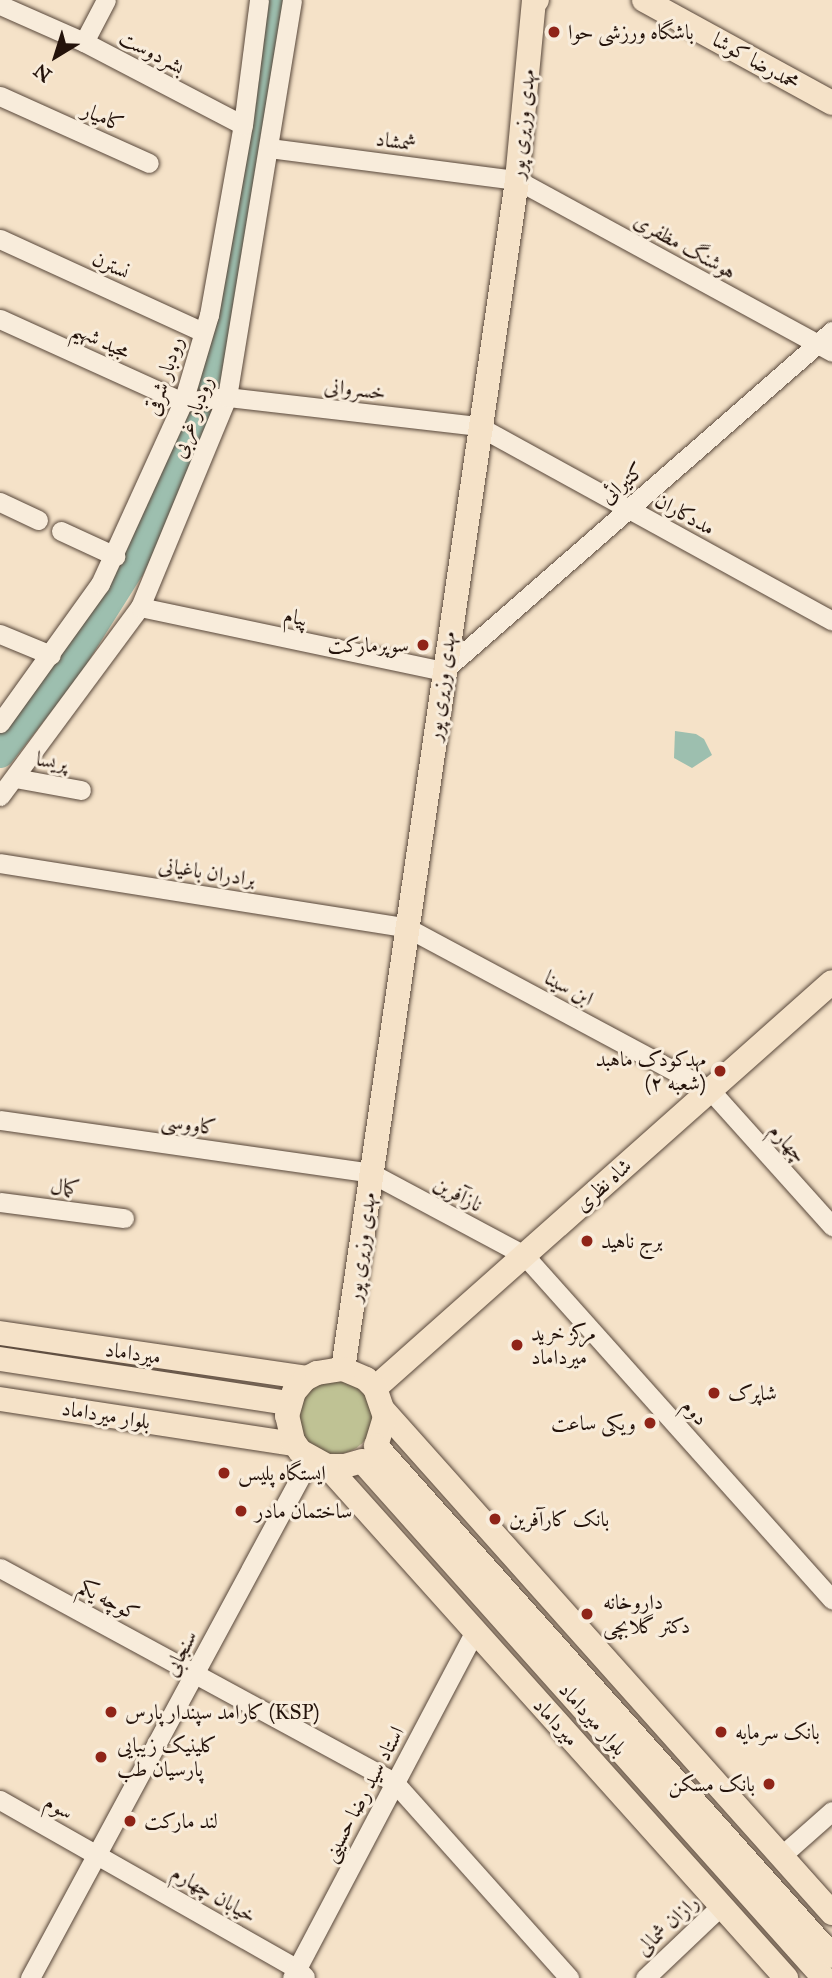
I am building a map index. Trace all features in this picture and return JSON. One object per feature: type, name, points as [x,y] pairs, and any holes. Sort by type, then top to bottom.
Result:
[{"type":"main road","name":"مهدی وزیری پور","points":[[343,1369],[478,426],[517,180],[535,0]]},
{"type":"main road","name":"محمدرضا کوشا","points":[[644,0],[832,103]]},
{"type":"main road","name":"شاه نظری","points":[[379,1399],[524,1255],[832,982]]},
{"type":"main road","name":"میرداماد","points":[[0,1333],[307,1378]]},
{"type":"main road","name":"بلوار میرداماد","points":[[0,1359],[289,1403]]},
{"type":"main road","points":[[379,1399],[384,1426],[369,1454],[345,1466],[311,1456],[288,1429],[289,1403],[294,1392],[307,1378],[330,1369],[343,1369],[366,1379],[379,1399],[832,1913]]},
{"type":"main road","points":[[172,1385],[202,1401],[205,1408],[202,1415],[172,1425]]},
{"type":"main road","name":"بلوار میرداماد","points":[[0,1399],[172,1425],[311,1456]]},
{"type":"main road","name":"بلوار میرداماد","points":[[369,1454],[832,1956]]},
{"type":"main road","name":"بلوار میرداماد","points":[[369,1454],[824,1978]]},
{"type":"main road","name":"میرداماد","points":[[311,1456],[475,1631],[786,1978]]},
{"type":"street","points":[[84,42],[106,0]]},
{"type":"street","name":"رودبار شرقی","points":[[0,723],[100,584],[183,402],[209,315],[243,125],[259,0]]},
{"type":"street","name":"رودبار غربی","points":[[0,796],[140,607],[227,397],[292,0]]},
{"type":"street","name":"بشردوست","points":[[0,5],[84,42],[243,125]]},
{"type":"street","name":"کامیار","points":[[0,96],[149,163]]},
{"type":"street","name":"شمشاد","points":[[269,148],[517,180]]},
{"type":"street","name":"هوشنگ مظفری","points":[[517,180],[827,342]]},
{"type":"street","name":"نسترن","points":[[0,239],[203,332]]},
{"type":"street","name":"مجید شهیم","points":[[0,319],[183,402]]},
{"type":"street","name":"کتیرائی","points":[[443,671],[627,508],[827,342]]},
{"type":"street","name":"خسروانی","points":[[183,402],[227,397],[478,426]]},
{"type":"street","name":"مددکاران","points":[[478,426],[832,621]]},
{"type":"street","points":[[0,502],[38,520]]},
{"type":"street","points":[[61,531],[115,556]]},
{"type":"street","name":"پیام","points":[[140,607],[443,671]]},
{"type":"street","points":[[0,634],[51,655]]},
{"type":"street","name":"پریسا","points":[[15,778],[81,790]]},
{"type":"street","name":"برادران باغیانی","points":[[0,863],[406,927]]},
{"type":"street","name":"ابن سینا","points":[[406,927],[710,1090]]},
{"type":"street","name":"چهارم","points":[[710,1090],[832,1226]]},
{"type":"street","name":"کاووسی","points":[[0,1120],[371,1173]]},
{"type":"street","name":"نازآفرین","points":[[371,1173],[524,1255]]},
{"type":"street","name":"کمال","points":[[0,1202],[124,1218]]},
{"type":"street","name":"دوم","points":[[524,1255],[832,1600]]},
{"type":"street","name":"سنجابی","points":[[30,1978],[311,1456]]},
{"type":"street","name":"کوچه یکم","points":[[0,1568],[394,1782]]},
{"type":"street","name":"استاد سید رضا حسینی","points":[[298,1975],[394,1782],[475,1631]]},
{"type":"street","points":[[394,1782],[569,1978]]},
{"type":"street","name":"سوم","points":[[0,1800],[97,1853]]},
{"type":"street","points":[[781,1856],[832,1811]]},
{"type":"street","name":"خیابان چهارم","points":[[97,1853],[298,1975]]},
{"type":"street","name":"رازان شمالی","points":[[645,1978],[721,1906]]},
{"type":"shaded area","points":[[675,731],[696,734],[704,739],[712,755],[692,768],[674,758]]},
{"type":"shaded area","points":[[336,1380],[350,1383],[362,1391],[370,1403],[373,1417],[370,1431],[362,1443],[350,1451],[336,1454],[322,1451],[310,1443],[302,1431],[299,1417],[302,1403],[310,1391],[322,1383]]},
{"type":"waterway","points":[[0,753],[67,667],[130,567],[197,428],[232,277],[274,0]]},
{"type":"place","name":"باشگاه ورزشی حوا","points":[[554,32]]},
{"type":"place","name":"سوپرمارکت","points":[[423,645]]},
{"type":"place","name":"مهدکودک ماهبد (شعبه ۲)","points":[[720,1071]]},
{"type":"place","name":"برج ناهید","points":[[587,1241]]},
{"type":"place","name":"مرکز خرید میرداماد","points":[[517,1345]]},
{"type":"place","name":"شاپرک","points":[[714,1393]]},
{"type":"place","name":"ویکی ساعت","points":[[650,1423]]},
{"type":"place","name":"ایستگاه پلیس","points":[[224,1473]]},
{"type":"place","name":"ساختمان مادر","points":[[241,1511]]},
{"type":"place","name":"بانک کارآفرین","points":[[495,1519]]},
{"type":"place","name":"داروخانه دکتر گلابچی","points":[[587,1614]]},
{"type":"place","name":"کارامد سپندار پارس (KSP)","points":[[111,1712]]},
{"type":"place","name":"بانک سرمایه","points":[[721,1732]]},
{"type":"place","name":"کلینیک زیبایی پارسیان طب","points":[[101,1757]]},
{"type":"place","name":"بانک مسکن","points":[[769,1784]]},
{"type":"place","name":"لند مارکت","points":[[130,1821]]}]
